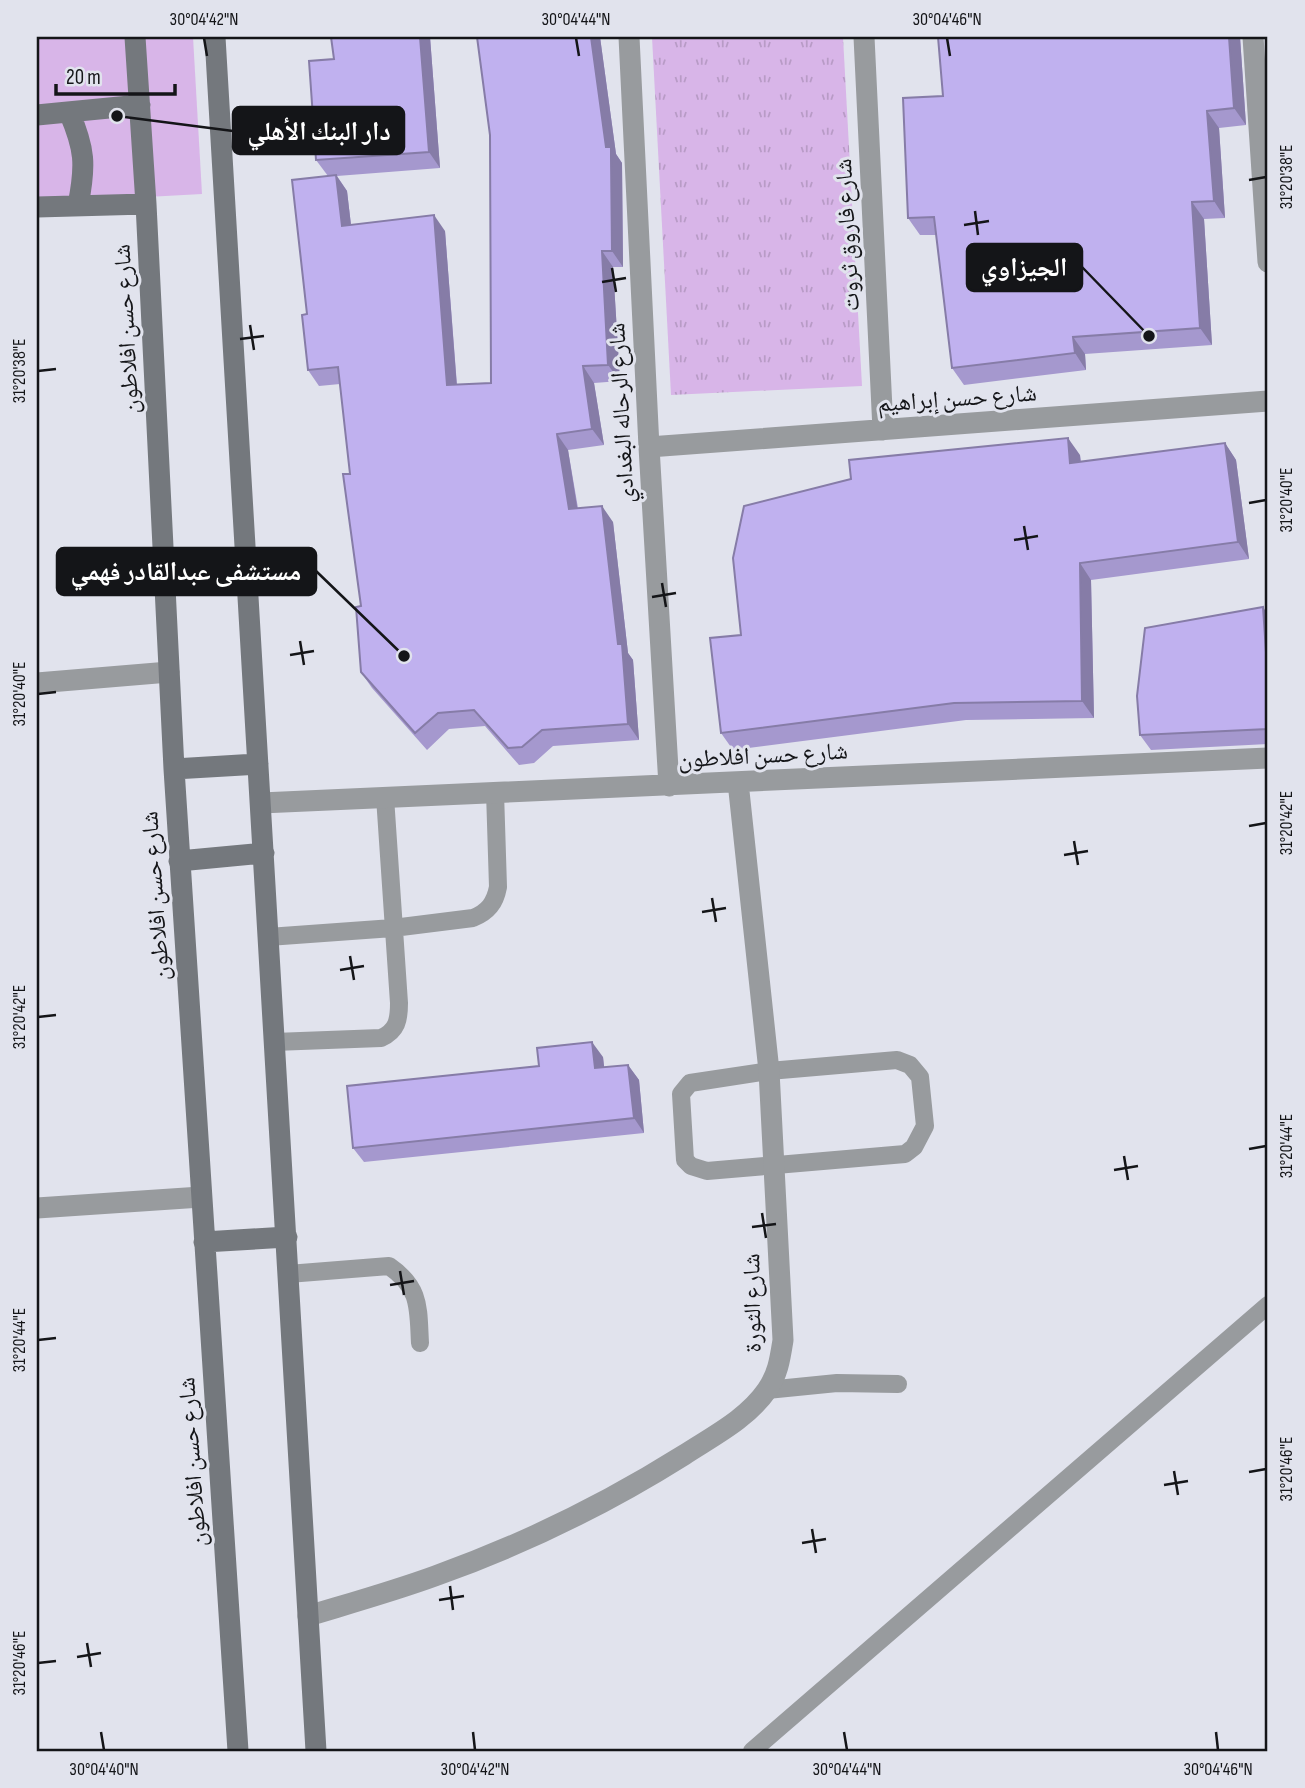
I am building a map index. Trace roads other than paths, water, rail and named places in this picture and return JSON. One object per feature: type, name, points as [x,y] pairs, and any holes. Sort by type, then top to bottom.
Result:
[{"type":"street","name":"شارع حسن افلاطون","points":[[135,37],[174,769],[238,1751]]},
{"type":"street","points":[[215,37],[316,1751]]},
{"type":"street","name":"شارع الرحاله البغدادي","points":[[629,37],[669,786]]},
{"type":"street","name":"شارع فاروق ثروت","points":[[864,37],[883,430]]},
{"type":"street","points":[[1253,37],[1268,262]]},
{"type":"street","points":[[37,115],[140,105]]},
{"type":"street","points":[[69,112],[82,141],[85,173],[78,205]]},
{"type":"street","points":[[37,207],[146,204]]},
{"type":"street","name":"شارع حسن إبراهيم","points":[[649,447],[1268,401]]},
{"type":"street","points":[[37,682],[169,672]]},
{"type":"street","name":"شارع حسن افلاطون","points":[[261,803],[1268,758]]},
{"type":"street","points":[[174,769],[258,764]]},
{"type":"street","name":"شارع الثورة","points":[[308,1616],[435,1576],[504,1549],[573,1517],[722,1431],[750,1409],[767,1390],[778,1371],[783,1340],[769,1072],[738,782]]},
{"type":"street","points":[[180,861],[264,853]]},
{"type":"street","points":[[37,1208],[201,1197]]},
{"type":"street","points":[[204,1242],[286,1237]]},
{"type":"lane","points":[[268,937],[393,928],[473,918],[483,914],[491,907],[498,887],[495,792]]},
{"type":"lane","points":[[274,1042],[371,1039],[389,1035],[397,1026],[399,1017],[385,797]]},
{"type":"lane","points":[[897,1060],[905,1062],[920,1077],[925,1126],[914,1147],[905,1154],[707,1171],[691,1166],[685,1160],[681,1094],[685,1087],[697,1081],[769,1072],[897,1060]]},
{"type":"lane","points":[[288,1274],[389,1266],[401,1275],[417,1298],[420,1343]]},
{"type":"lane","points":[[752,1751],[1268,1306]]},
{"type":"lane","points":[[767,1390],[837,1383],[898,1384]]},
{"type":"place","name":"دار البنك الأهلي","points":[[117,116]]},
{"type":"place","name":"الجيزاوي","points":[[1149,336]]},
{"type":"place","name":"مستشفى عبدالقادر فهمي","points":[[404,656]]}]
